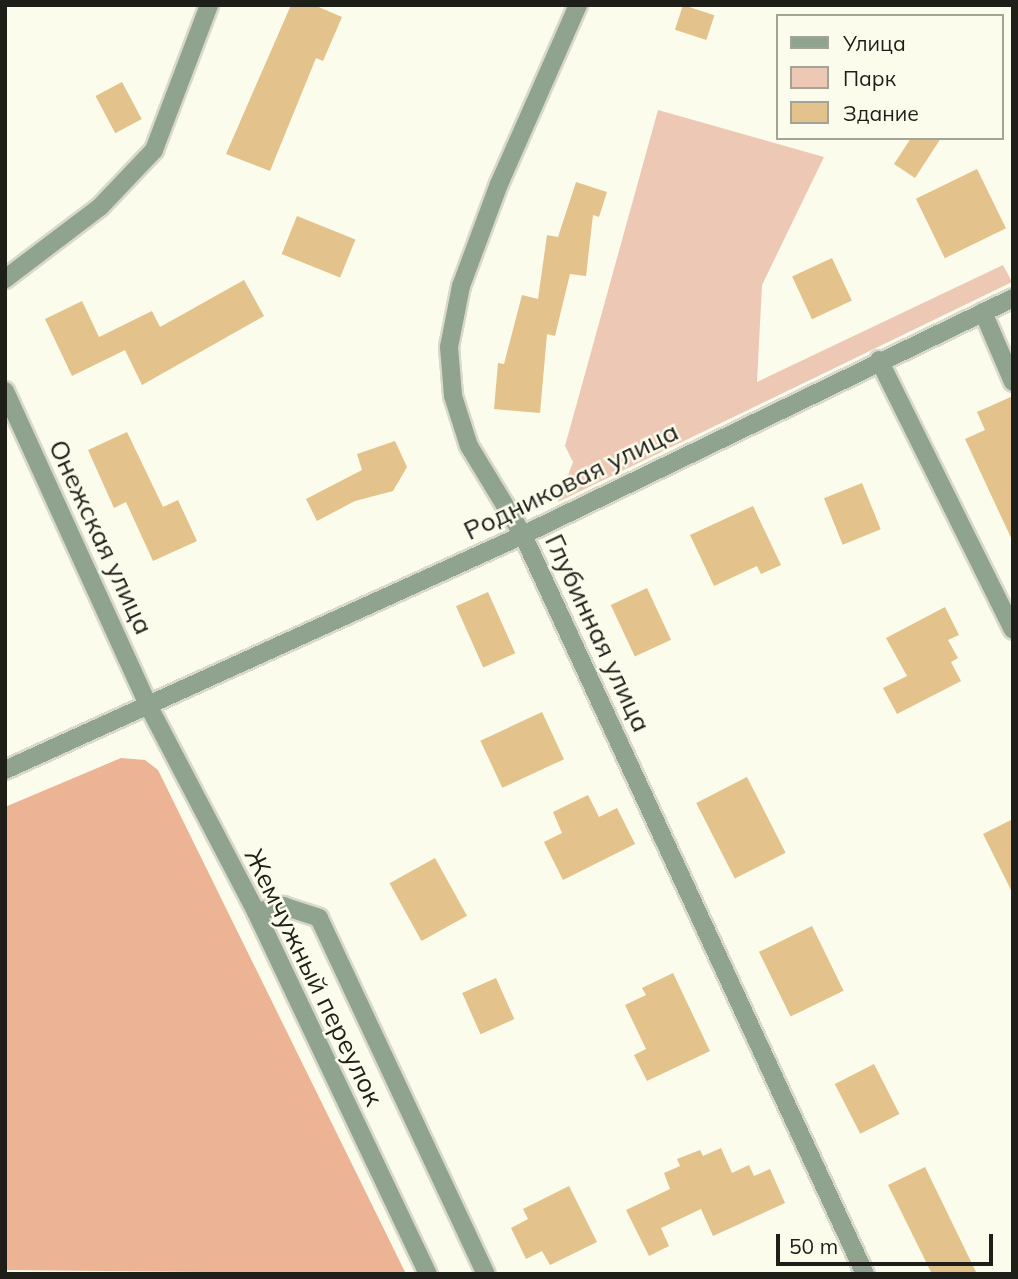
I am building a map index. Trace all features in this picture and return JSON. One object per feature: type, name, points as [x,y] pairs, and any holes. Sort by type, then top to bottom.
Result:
[{"type":"street","points":[[5,279],[100,207],[155,150],[209,5]]},
{"type":"street","name":"Глубинная улица","points":[[579,5],[499,184],[461,286],[449,346],[453,396],[469,446],[523,535],[865,1274]]},
{"type":"street","name":"Родниковая улица","points":[[5,770],[523,535],[879,360],[1013,299]]},
{"type":"street","points":[[983,312],[1013,382]]},
{"type":"street","points":[[879,360],[1013,630]]},
{"type":"street","name":"Онежская улица","points":[[5,391],[148,705]]},
{"type":"street","name":"Жемчужный переулок","points":[[148,705],[256,912],[428,1274]]},
{"type":"street","points":[[256,912],[283,906],[319,918],[486,1274]]},
{"type":"green space","points":[[658,110],[824,157],[762,285],[757,382],[1003,265],[1012,282],[558,502],[573,462],[565,446]]},
{"type":"shaded area","points":[[121,758],[145,760],[158,770],[406,1274],[5,1270],[5,807]]},
{"type":"building","points":[[291,5],[314,5],[342,17],[323,61],[316,58],[270,171],[226,154]]},
{"type":"building","points":[[683,5],[714,15],[706,40],[675,30]]},
{"type":"building","points":[[122,82],[142,119],[115,133],[96,96]]},
{"type":"building","points":[[910,140],[940,140],[915,178],[894,164]]},
{"type":"building","points":[[977,169],[1006,228],[945,258],[916,199]]},
{"type":"building","points":[[576,182],[607,192],[599,217],[593,215],[586,276],[570,274],[555,336],[547,334],[540,413],[494,409],[498,363],[504,364],[522,295],[538,299],[547,235],[558,237]]},
{"type":"building","points":[[297,216],[355,240],[340,278],[282,254]]},
{"type":"building","points":[[832,258],[852,301],[812,319],[792,277]]},
{"type":"building","points":[[244,280],[264,316],[142,385],[125,350],[72,376],[45,319],[82,301],[99,337],[152,311],[160,327]]},
{"type":"building","points":[[1013,396],[1013,542],[965,439],[985,430],[977,412]]},
{"type":"building","points":[[127,432],[163,507],[178,500],[197,541],[153,561],[126,502],[114,508],[88,450]]},
{"type":"building","points":[[395,441],[407,467],[393,491],[355,501],[317,521],[306,499],[362,470],[357,454]]},
{"type":"building","points":[[862,483],[881,529],[843,545],[824,498]]},
{"type":"building","points":[[753,506],[781,565],[761,574],[757,566],[714,586],[690,535]]},
{"type":"building","points":[[647,588],[671,640],[635,657],[611,605]]},
{"type":"building","points":[[488,592],[515,653],[483,667],[456,606]]},
{"type":"building","points":[[945,607],[959,635],[948,640],[958,658],[951,662],[961,681],[897,714],[883,688],[907,676],[886,638]]},
{"type":"building","points":[[542,712],[564,759],[502,788],[480,741]]},
{"type":"building","points":[[747,777],[786,853],[735,879],[696,803]]},
{"type":"building","points":[[588,795],[599,817],[617,808],[635,844],[563,880],[544,842],[562,833],[553,812]]},
{"type":"building","points":[[1013,819],[1013,894],[983,834]]},
{"type":"building","points":[[435,858],[467,916],[422,941],[390,883]]},
{"type":"building","points":[[812,926],[844,991],[791,1017],[759,952]]},
{"type":"building","points":[[673,973],[710,1051],[647,1081],[634,1055],[646,1049],[625,1005],[646,995],[642,988]]},
{"type":"building","points":[[496,978],[514,1019],[481,1034],[462,993]]},
{"type":"building","points":[[874,1064],[899,1114],[860,1134],[835,1084]]},
{"type":"building","points":[[721,1148],[732,1173],[749,1165],[754,1176],[770,1169],[785,1203],[713,1236],[701,1209],[661,1228],[669,1246],[649,1256],[626,1210],[670,1189],[664,1173],[680,1166],[677,1159],[700,1150],[703,1156]]},
{"type":"building","points":[[925,1167],[977,1274],[932,1274],[888,1185]]},
{"type":"building","points":[[569,1186],[597,1242],[550,1265],[542,1251],[526,1259],[511,1228],[528,1219],[523,1209]]}]
